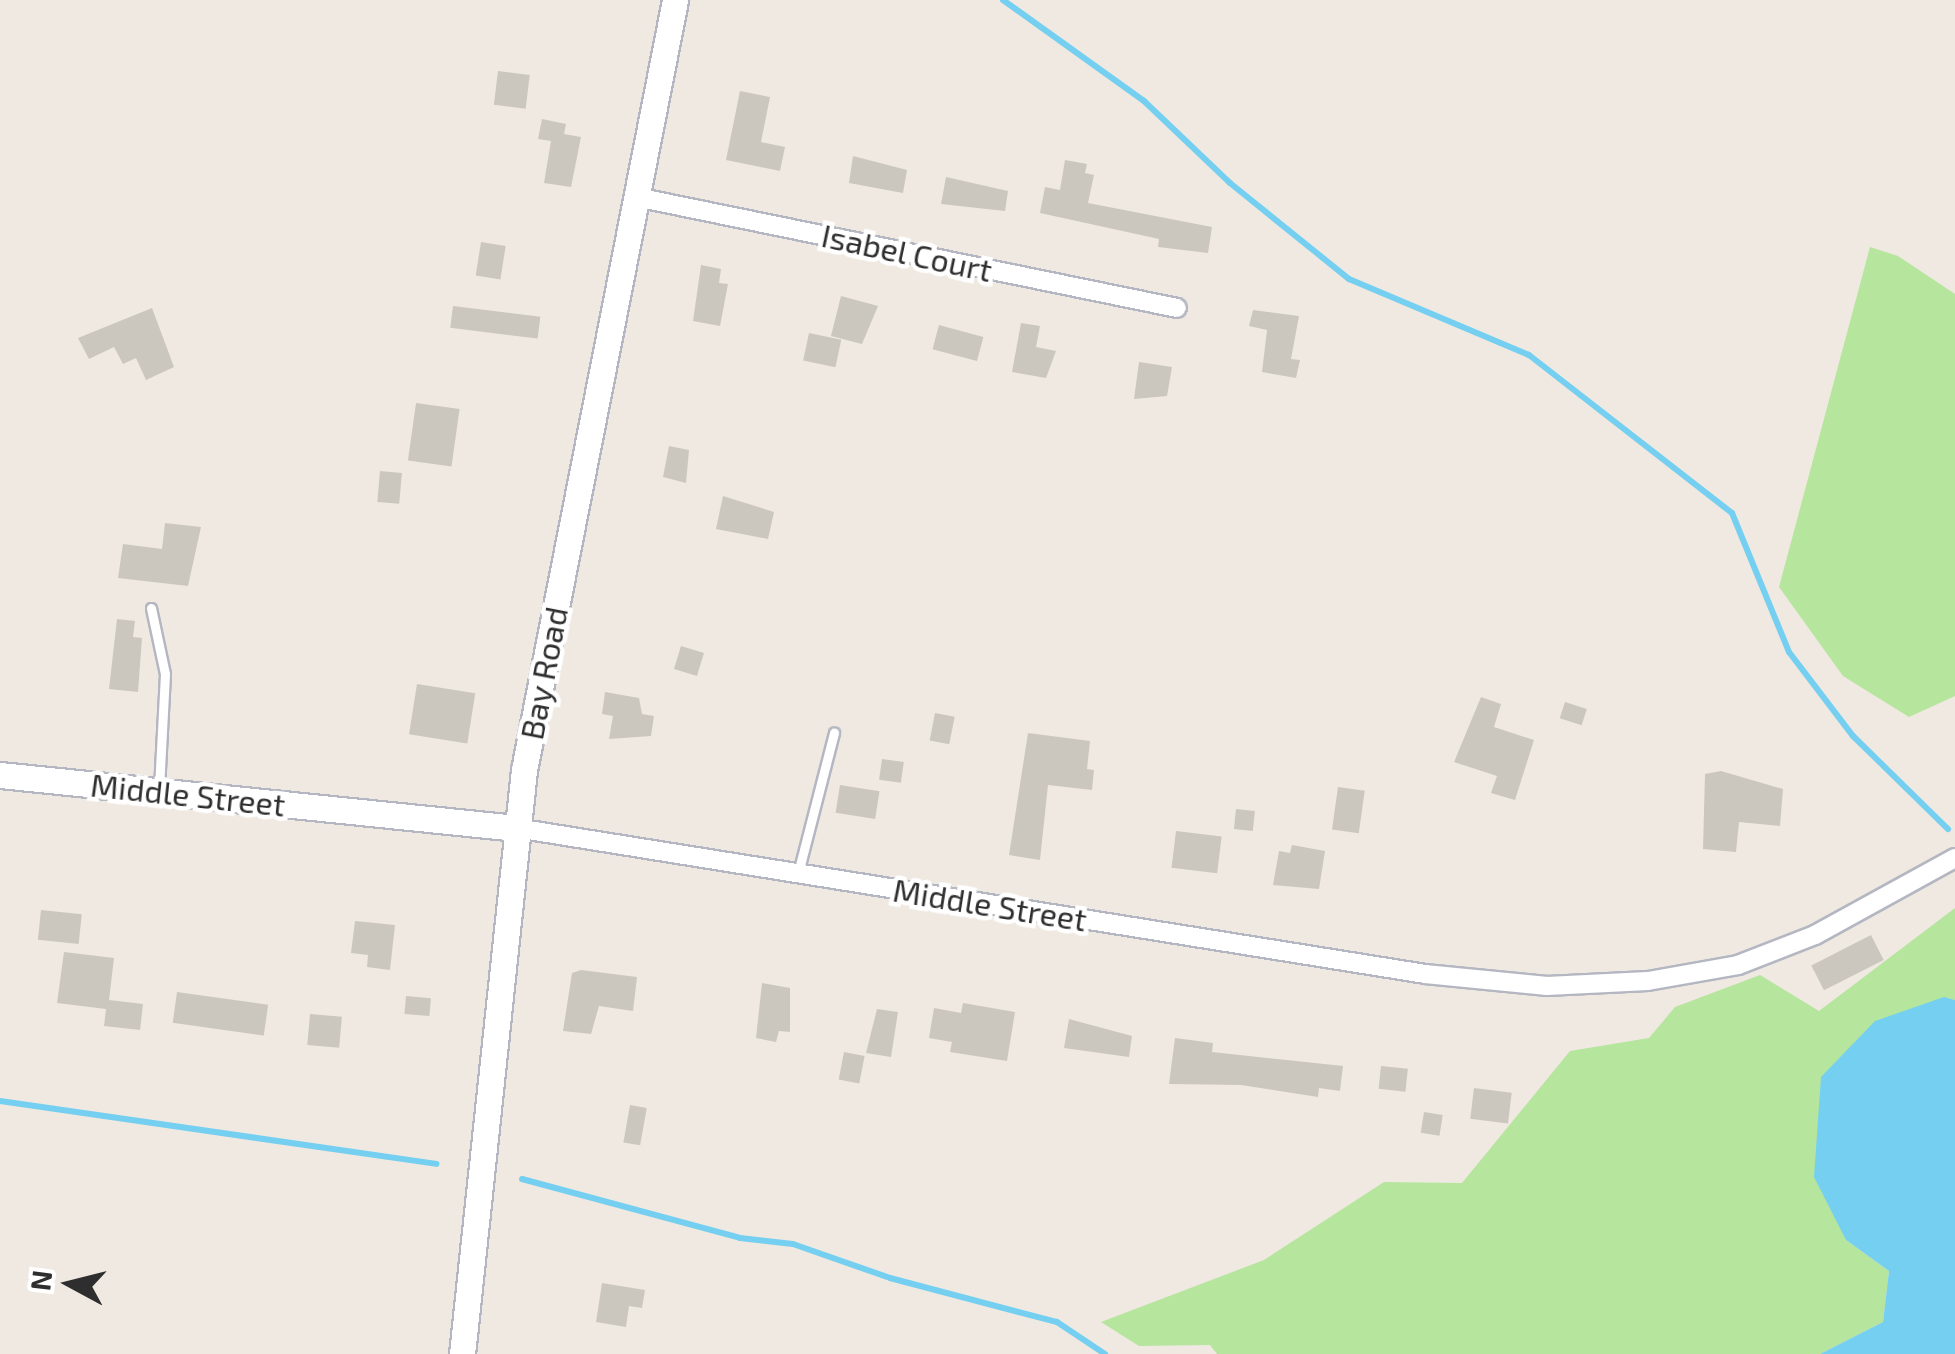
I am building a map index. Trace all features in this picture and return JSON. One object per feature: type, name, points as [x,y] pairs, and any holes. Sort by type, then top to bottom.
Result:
[{"type":"main road","name":"Bay Road","points":[[462,1354],[516,828],[674,0]]},
{"type":"main road","name":"Middle Street","points":[[0,775],[516,828]]},
{"type":"street","name":"Isabel Court","points":[[636,196],[1177,308]]},
{"type":"street","name":"Middle Street","points":[[516,828],[1425,974],[1573,987],[1692,976],[1762,958],[1955,858]]},
{"type":"lane","points":[[152,608],[165,660],[158,791]]},
{"type":"lane","points":[[798,873],[834,733]]},
{"type":"green space","points":[[1870,247],[1898,256],[1955,294],[1955,696],[1909,717],[1843,676],[1779,587]]},
{"type":"green space","points":[[1955,908],[1955,1000],[1943,997],[1846,1240],[1889,1271],[1883,1322],[1820,1354],[1217,1354],[1210,1345],[1139,1346],[1101,1322],[1264,1260],[1384,1182],[1462,1183],[1570,1051],[1649,1038],[1675,1007],[1760,975],[1819,1011]]},
{"type":"water","points":[[1944,997],[1955,1000],[1955,1354],[1820,1354],[1883,1322],[1889,1271],[1846,1240],[1814,1177],[1821,1077],[1875,1021]]},
{"type":"building","points":[[498,71],[530,75],[526,109],[494,105]]},
{"type":"building","points":[[740,91],[770,97],[761,142],[785,147],[780,171],[726,160]]},
{"type":"building","points":[[542,119],[566,124],[564,134],[581,137],[571,187],[544,183],[551,141],[538,139]]},
{"type":"building","points":[[853,156],[907,170],[903,193],[849,183]]},
{"type":"building","points":[[1065,160],[1087,164],[1085,173],[1094,175],[1088,203],[1212,227],[1208,253],[1158,247],[1159,239],[1040,213],[1045,187],[1060,190]]},
{"type":"building","points":[[946,177],[1008,191],[1005,211],[941,204]]},
{"type":"building","points":[[481,242],[506,246],[500,279],[476,276]]},
{"type":"building","points":[[701,265],[721,269],[719,283],[728,284],[720,326],[693,321]]},
{"type":"building","points":[[841,296],[878,306],[862,344],[831,336]]},
{"type":"building","points":[[453,306],[540,317],[538,339],[450,328]]},
{"type":"building","points":[[152,308],[174,367],[146,380],[136,358],[123,364],[114,347],[89,359],[78,338]]},
{"type":"building","points":[[1253,310],[1299,316],[1291,359],[1300,360],[1296,378],[1262,372],[1267,330],[1249,326]]},
{"type":"building","points":[[1021,323],[1040,326],[1036,347],[1056,351],[1046,378],[1012,372]]},
{"type":"building","points":[[939,325],[983,337],[977,361],[933,349]]},
{"type":"building","points":[[809,333],[841,340],[835,367],[803,360]]},
{"type":"building","points":[[1139,362],[1172,367],[1167,396],[1134,399]]},
{"type":"building","points":[[416,403],[460,409],[451,467],[408,460]]},
{"type":"building","points":[[669,446],[689,450],[686,483],[663,477]]},
{"type":"building","points":[[380,471],[402,473],[399,504],[377,502]]},
{"type":"building","points":[[723,496],[774,512],[768,539],[716,529]]},
{"type":"building","points":[[165,523],[201,527],[188,586],[118,578],[123,544],[162,549]]},
{"type":"building","points":[[117,619],[135,621],[133,637],[142,638],[138,692],[109,689]]},
{"type":"building","points":[[681,646],[704,653],[697,676],[674,669]]},
{"type":"building","points":[[417,684],[475,693],[467,744],[409,734]]},
{"type":"building","points":[[605,692],[639,698],[642,714],[654,716],[651,736],[609,739],[613,716],[602,714]]},
{"type":"building","points":[[1481,697],[1501,704],[1494,727],[1534,740],[1515,800],[1491,793],[1497,776],[1454,762]]},
{"type":"building","points":[[1565,702],[1587,709],[1582,725],[1560,718]]},
{"type":"building","points":[[935,713],[955,717],[949,744],[930,740]]},
{"type":"building","points":[[1028,733],[1090,741],[1087,769],[1094,770],[1092,790],[1048,785],[1040,860],[1009,855]]},
{"type":"building","points":[[882,759],[904,762],[901,783],[879,780]]},
{"type":"building","points":[[1721,771],[1783,789],[1780,826],[1739,822],[1736,852],[1703,849],[1705,774]]},
{"type":"building","points":[[840,785],[880,791],[875,819],[836,813]]},
{"type":"building","points":[[1338,787],[1365,791],[1359,833],[1332,830]]},
{"type":"building","points":[[1236,809],[1255,811],[1253,831],[1234,829]]},
{"type":"building","points":[[1176,831],[1222,837],[1217,873],[1171,868]]},
{"type":"building","points":[[1292,845],[1325,851],[1319,889],[1273,885],[1279,851],[1290,853]]},
{"type":"building","points":[[41,910],[82,914],[79,944],[38,940]]},
{"type":"building","points":[[355,921],[395,925],[390,970],[367,967],[368,955],[351,953]]},
{"type":"building","points":[[1871,935],[1884,960],[1824,990],[1811,965]]},
{"type":"building","points":[[64,952],[114,958],[109,1000],[143,1004],[140,1030],[104,1026],[106,1009],[57,1003]]},
{"type":"building","points":[[581,970],[637,977],[633,1011],[599,1006],[591,1034],[563,1031],[572,973]]},
{"type":"building","points":[[762,983],[790,988],[790,1032],[779,1031],[776,1042],[756,1038]]},
{"type":"building","points":[[177,992],[268,1005],[264,1036],[173,1023]]},
{"type":"building","points":[[406,996],[431,998],[429,1016],[404,1014]]},
{"type":"building","points":[[963,1003],[1015,1012],[1007,1061],[950,1052],[952,1042],[929,1038],[934,1008],[961,1013]]},
{"type":"building","points":[[877,1009],[898,1012],[891,1057],[866,1053]]},
{"type":"building","points":[[310,1014],[342,1017],[339,1048],[307,1045]]},
{"type":"building","points":[[1069,1019],[1132,1036],[1129,1057],[1064,1048]]},
{"type":"building","points":[[1175,1038],[1213,1043],[1212,1052],[1343,1066],[1340,1091],[1319,1088],[1318,1097],[1241,1085],[1169,1084]]},
{"type":"building","points":[[844,1052],[865,1056],[859,1083],[839,1079]]},
{"type":"building","points":[[1381,1066],[1408,1069],[1405,1092],[1379,1089]]},
{"type":"building","points":[[1474,1088],[1512,1093],[1508,1123],[1470,1119]]},
{"type":"building","points":[[630,1105],[647,1108],[640,1145],[623,1142]]},
{"type":"building","points":[[1424,1112],[1443,1115],[1439,1136],[1421,1133]]},
{"type":"building","points":[[602,1283],[645,1290],[642,1308],[629,1306],[626,1327],[596,1322]]},
{"type":"waterway","points":[[1003,0],[1144,101],[1230,183],[1349,279],[1529,355],[1732,513],[1789,652],[1853,736],[1948,829]]},
{"type":"waterway","points":[[0,1101],[436,1164]]},
{"type":"waterway","points":[[522,1179],[740,1238],[793,1244],[890,1278],[1057,1322],[1105,1354]]}]
